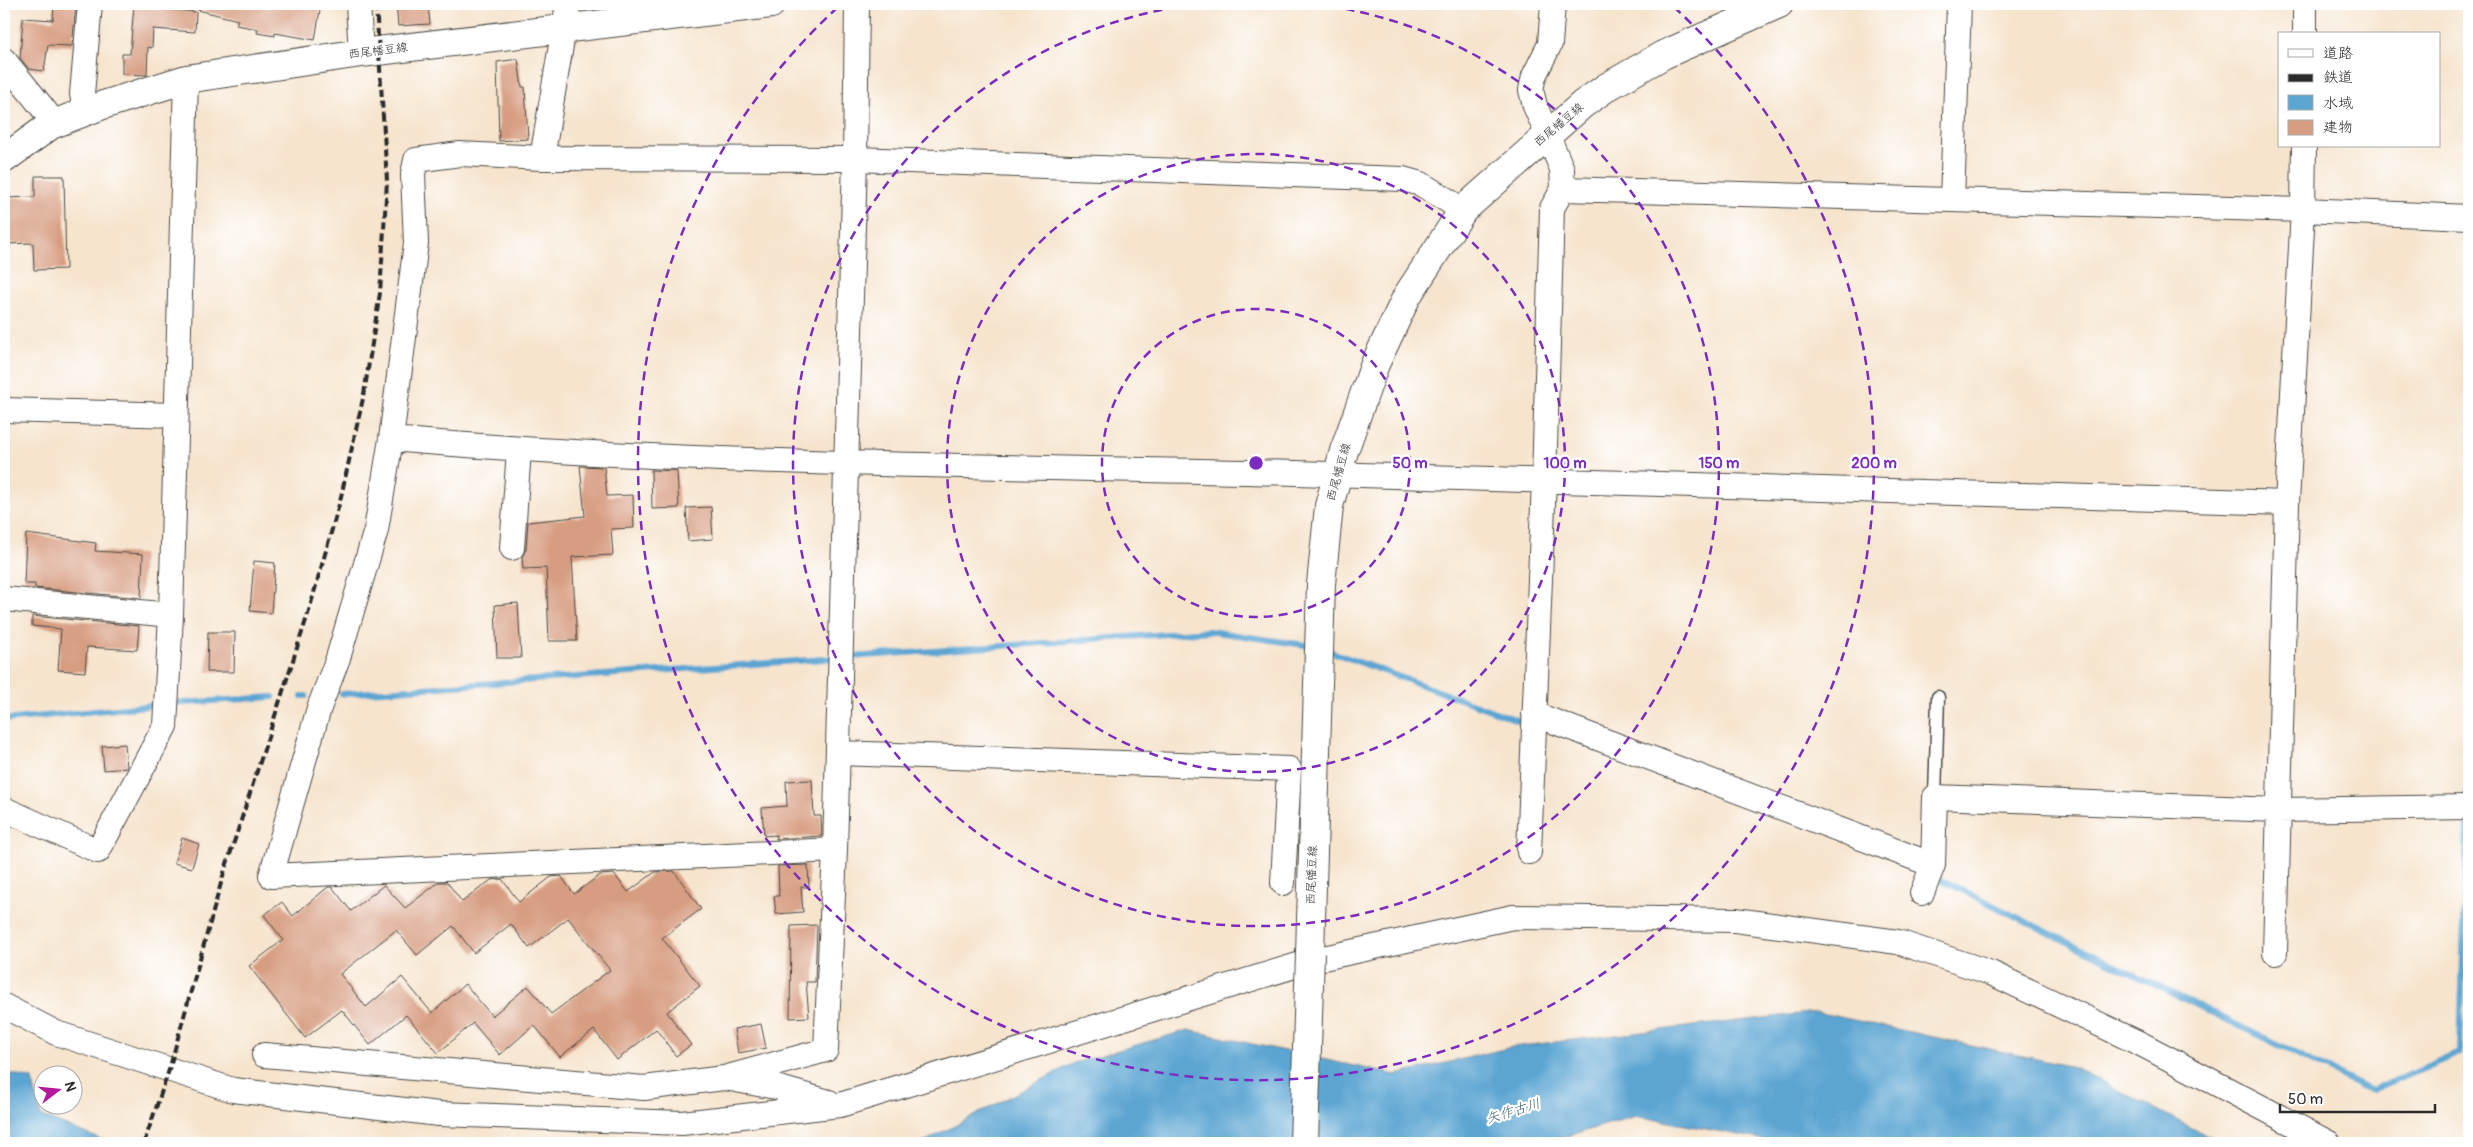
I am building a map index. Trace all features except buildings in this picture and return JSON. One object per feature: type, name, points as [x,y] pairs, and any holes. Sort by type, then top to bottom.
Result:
[{"type":"main road","name":"西尾幡豆線","points":[[4,159],[51,125],[85,111],[186,78],[361,53],[771,4]]},
{"type":"main road","name":"西尾幡豆線","points":[[1304,1143],[1321,584],[1329,506],[1375,364],[1407,296],[1462,210],[1583,104],[1636,69],[1696,39],[1779,4]]},
{"type":"street","points":[[85,111],[82,94],[90,4]]},
{"type":"street","points":[[358,4],[361,53]]},
{"type":"street","points":[[542,158],[568,4]]},
{"type":"street","points":[[264,1054],[644,1088],[724,1078],[826,1050],[835,850],[856,159],[857,4]]},
{"type":"street","points":[[1529,852],[1544,480],[1552,208],[1563,189],[1562,168],[1535,106],[1531,90],[1534,76],[1550,44],[1553,4]]},
{"type":"street","points":[[1952,200],[1959,4]]},
{"type":"street","points":[[2305,4],[2305,32]]},
{"type":"street","points":[[4,60],[46,112],[51,125]]},
{"type":"street","points":[[4,809],[98,852],[165,726],[186,78]]},
{"type":"street","points":[[2275,954],[2287,503],[2303,210],[2304,148]]},
{"type":"street","points":[[835,850],[271,876],[319,708],[338,658],[376,530],[391,439],[416,243],[413,174],[416,160],[460,154],[542,158],[856,159],[1403,180],[1421,184],[1462,210]]},
{"type":"street","points":[[1563,189],[2303,210],[2469,217]]},
{"type":"street","points":[[4,410],[176,415]]},
{"type":"street","points":[[391,439],[519,450],[846,462],[1338,474],[1946,495],[2287,503]]},
{"type":"street","points":[[512,548],[519,450]]},
{"type":"street","points":[[4,599],[170,615]]},
{"type":"street","points":[[1534,714],[1933,865]]},
{"type":"street","points":[[838,753],[1289,769],[1282,883]]},
{"type":"street","points":[[1922,893],[1933,865],[1936,797],[2278,810],[2462,807]]},
{"type":"street","points":[[4,1006],[56,1033],[233,1090],[439,1114],[682,1123],[840,1105],[1314,960],[1513,917],[1735,920],[1898,942],[1991,972],[2144,1045],[2329,1143]]},
{"type":"street","points":[[724,1078],[776,1087],[840,1105]]},
{"type":"lane","points":[[1936,797],[1938,697]]},
{"type":"water","name":"矢作古川","points":[[1816,1012],[2074,1067],[2221,1143],[1782,1143],[1636,1116],[1543,1143],[922,1143],[1074,1063],[1188,1030],[1396,1075],[1512,1047]]},
{"type":"water","points":[[4,1072],[32,1079],[32,1114],[41,1114],[41,1116],[110,1143],[4,1143]]},
{"type":"waterway","points":[[342,694],[1209,631],[1312,646]]},
{"type":"waterway","points":[[1326,650],[1531,725]]},
{"type":"waterway","points":[[4,720],[167,704],[273,697]]},
{"type":"waterway","points":[[1933,876],[2372,1091],[2460,1053],[2469,761]]},
{"type":"railway","points":[[144,1143],[169,1070],[223,876],[308,614],[340,501],[364,394],[380,293],[387,181],[376,4]]}]
